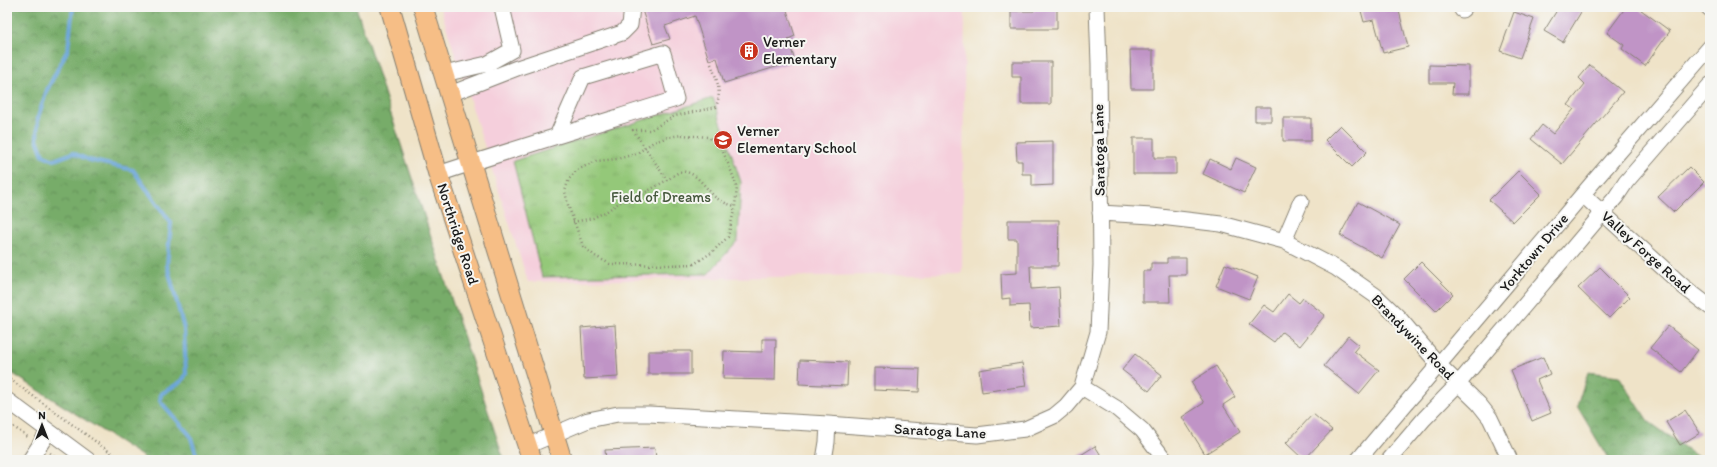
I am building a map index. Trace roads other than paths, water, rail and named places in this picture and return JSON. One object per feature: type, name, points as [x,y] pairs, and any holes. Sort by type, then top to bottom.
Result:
[{"type":"main road","name":"Northridge Road","points":[[390,7],[438,174],[530,453]]},
{"type":"main road","points":[[423,7],[562,460]]},
{"type":"street","points":[[502,7],[517,68]]},
{"type":"street","points":[[450,94],[517,68],[622,33],[630,25],[632,7]]},
{"type":"street","name":"Saratoga Lane","points":[[530,453],[555,434],[588,420],[618,414],[649,414],[828,424],[977,435],[1025,429],[1054,416],[1066,406],[1082,386],[1098,332],[1101,265],[1097,7]]},
{"type":"street","name":"Yorktown Drive","points":[[1358,460],[1710,47]]},
{"type":"street","points":[[444,74],[487,64],[512,50]]},
{"type":"street","points":[[438,174],[676,99],[663,53],[583,77],[556,136]]},
{"type":"street","name":"Yorktown Drive","points":[[1389,460],[1424,419],[1458,384],[1616,197],[1626,182],[1710,85]]},
{"type":"street","name":"Valley Forge Road","points":[[1583,195],[1684,287],[1710,307]]},
{"type":"street","points":[[1284,241],[1301,201]]},
{"type":"street","name":"Brandywine Road","points":[[1100,213],[1152,216],[1221,224],[1284,241],[1336,268],[1376,296],[1400,319],[1439,364],[1479,404],[1490,418],[1510,460]]},
{"type":"street","points":[[1082,386],[1116,408],[1142,430],[1164,460]]},
{"type":"street","points":[[7,400],[88,460]]},
{"type":"street","points":[[824,460],[828,442],[828,424]]},
{"type":"street","points":[[30,460],[49,431]]},
{"type":"waterway","points":[[73,7],[68,49],[47,90],[38,117],[37,139],[43,155],[54,160],[73,153],[89,160],[133,170],[171,223],[167,265],[184,329],[186,374],[182,381],[161,394],[160,401],[190,435],[197,457],[200,460]]},
{"type":"place","name":"Verner Elementary","points":[[749,51]]},
{"type":"place","name":"Verner Elementary School","points":[[723,140]]},
{"type":"park label","name":"Field of Dreams","points":[[661,197]]}]
